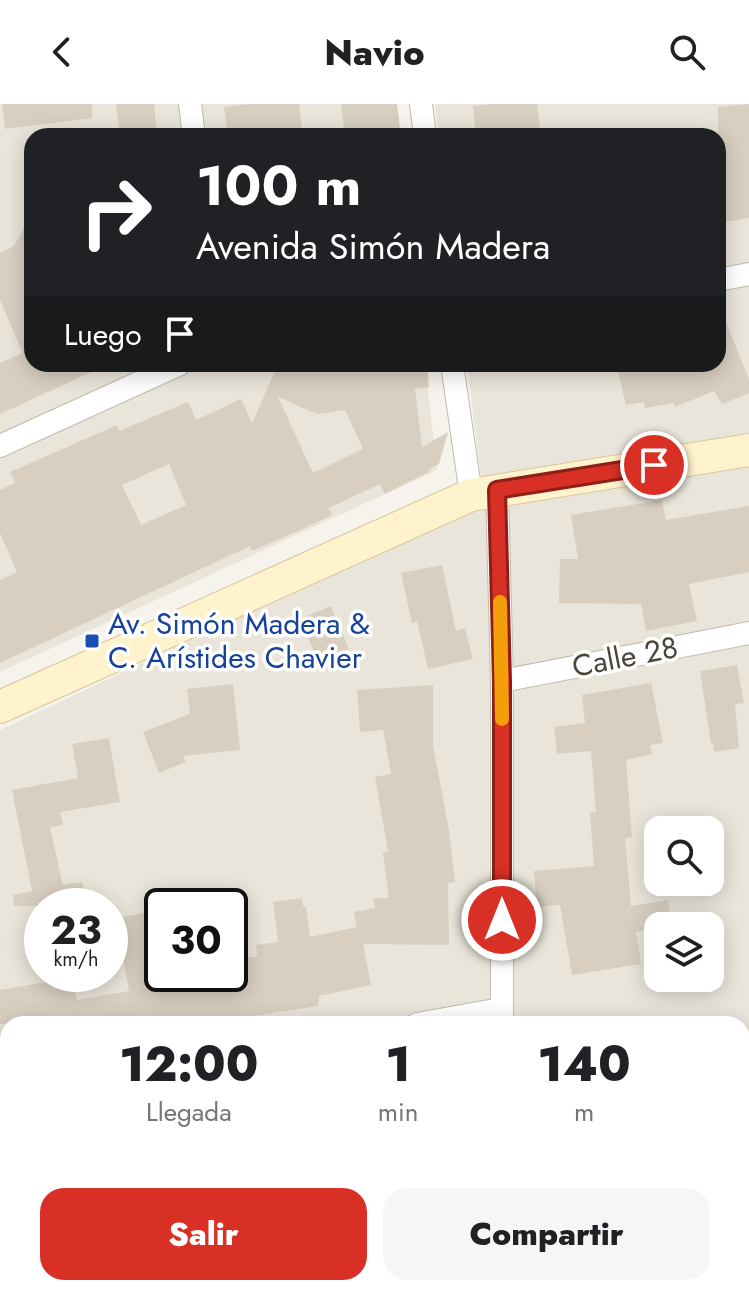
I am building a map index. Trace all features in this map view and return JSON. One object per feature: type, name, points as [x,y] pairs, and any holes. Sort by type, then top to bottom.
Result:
[{"type":"street","points":[[190,104],[193,128]]},
{"type":"street","points":[[421,104],[424,128]]},
{"type":"street","points":[[726,278],[749,274]]},
{"type":"street","points":[[0,446],[161,372]]},
{"type":"street","points":[[454,372],[484,493],[502,681],[502,1016]]},
{"type":"street","points":[[0,707],[484,493],[749,450]]},
{"type":"street","name":"Calle 28","points":[[502,681],[749,633]]},
{"type":"shaded area","points":[[0,104],[395,104],[397,128],[24,128],[24,372],[426,372],[437,470],[0,672]]},
{"type":"shaded area","points":[[435,104],[749,104],[749,1016],[0,1016],[0,730],[484,502],[468,372],[726,372],[726,128],[438,128]]},
{"type":"building","points":[[2,104],[92,104],[92,118],[5,129]]},
{"type":"building","points":[[116,104],[154,104],[156,128],[119,128]]},
{"type":"building","points":[[299,104],[302,128],[227,128],[224,107]]},
{"type":"building","points":[[341,104],[397,104],[400,128],[344,128]]},
{"type":"building","points":[[537,104],[540,128],[475,128],[473,106]]},
{"type":"building","points":[[749,104],[749,218],[726,222],[726,128],[718,128],[718,107]]},
{"type":"building","points":[[24,228],[24,372],[92,372],[0,414],[0,363],[23,353],[0,300],[0,253],[14,246]]},
{"type":"building","points":[[726,322],[749,380],[749,393],[722,404],[714,391],[675,407],[673,403],[645,408],[644,402],[626,405],[618,372],[726,372]]},
{"type":"building","points":[[274,372],[428,372],[429,387],[415,389],[422,447],[448,432],[439,464],[429,472],[385,494],[380,484],[329,508],[332,515],[252,551],[250,546],[0,663],[0,580],[17,572],[0,533],[0,490],[15,483],[10,472],[117,425],[119,431],[188,402],[196,420],[241,399],[252,423]],"holes":[[[278,397],[317,414],[345,410],[363,449],[313,473]],[[169,464],[186,505],[141,525],[122,485]]]},
{"type":"building","points":[[662,500],[666,520],[749,506],[749,572],[689,584],[697,621],[646,631],[641,604],[559,603],[560,559],[578,559],[571,515]]},
{"type":"building","points":[[442,565],[456,631],[465,628],[473,659],[428,669],[417,621],[412,623],[401,573]]},
{"type":"building","points":[[331,606],[349,649],[318,661],[300,619]]},
{"type":"building","points":[[737,665],[744,703],[735,704],[739,748],[714,752],[700,671]]},
{"type":"building","points":[[651,683],[663,743],[650,745],[652,754],[626,760],[632,837],[625,838],[631,906],[668,900],[670,912],[644,912],[644,931],[636,932],[641,964],[572,975],[560,905],[537,907],[534,871],[594,866],[590,813],[596,812],[591,751],[557,754],[554,727],[585,723],[582,695]]},
{"type":"building","points":[[233,684],[240,750],[183,756],[186,762],[159,773],[143,732],[190,714],[187,689]]},
{"type":"building","points":[[433,685],[433,746],[455,882],[448,883],[449,945],[363,944],[371,985],[319,996],[318,1006],[253,1016],[0,1016],[0,990],[24,986],[24,992],[75,992],[77,1000],[128,992],[128,916],[144,913],[144,992],[248,992],[248,958],[257,956],[256,945],[278,942],[273,902],[302,898],[310,937],[357,927],[354,912],[375,908],[373,898],[389,898],[383,853],[388,852],[375,777],[391,774],[383,730],[360,732],[357,690]]},
{"type":"building","points":[[109,738],[120,802],[60,812],[63,825],[50,827],[63,885],[82,882],[83,888],[31,888],[12,790],[78,778],[72,744]]},
{"type":"building","points":[[24,893],[24,906],[14,906],[13,895]]},
{"type":"slow traffic","points":[[500,602],[502,719]]},
{"type":"place","name":"Av. Simón Madera & C. Arístides Chavier","points":[[92,641]]},
{"type":"route","points":[[502,920],[502,681],[497,490],[654,465]]}]
